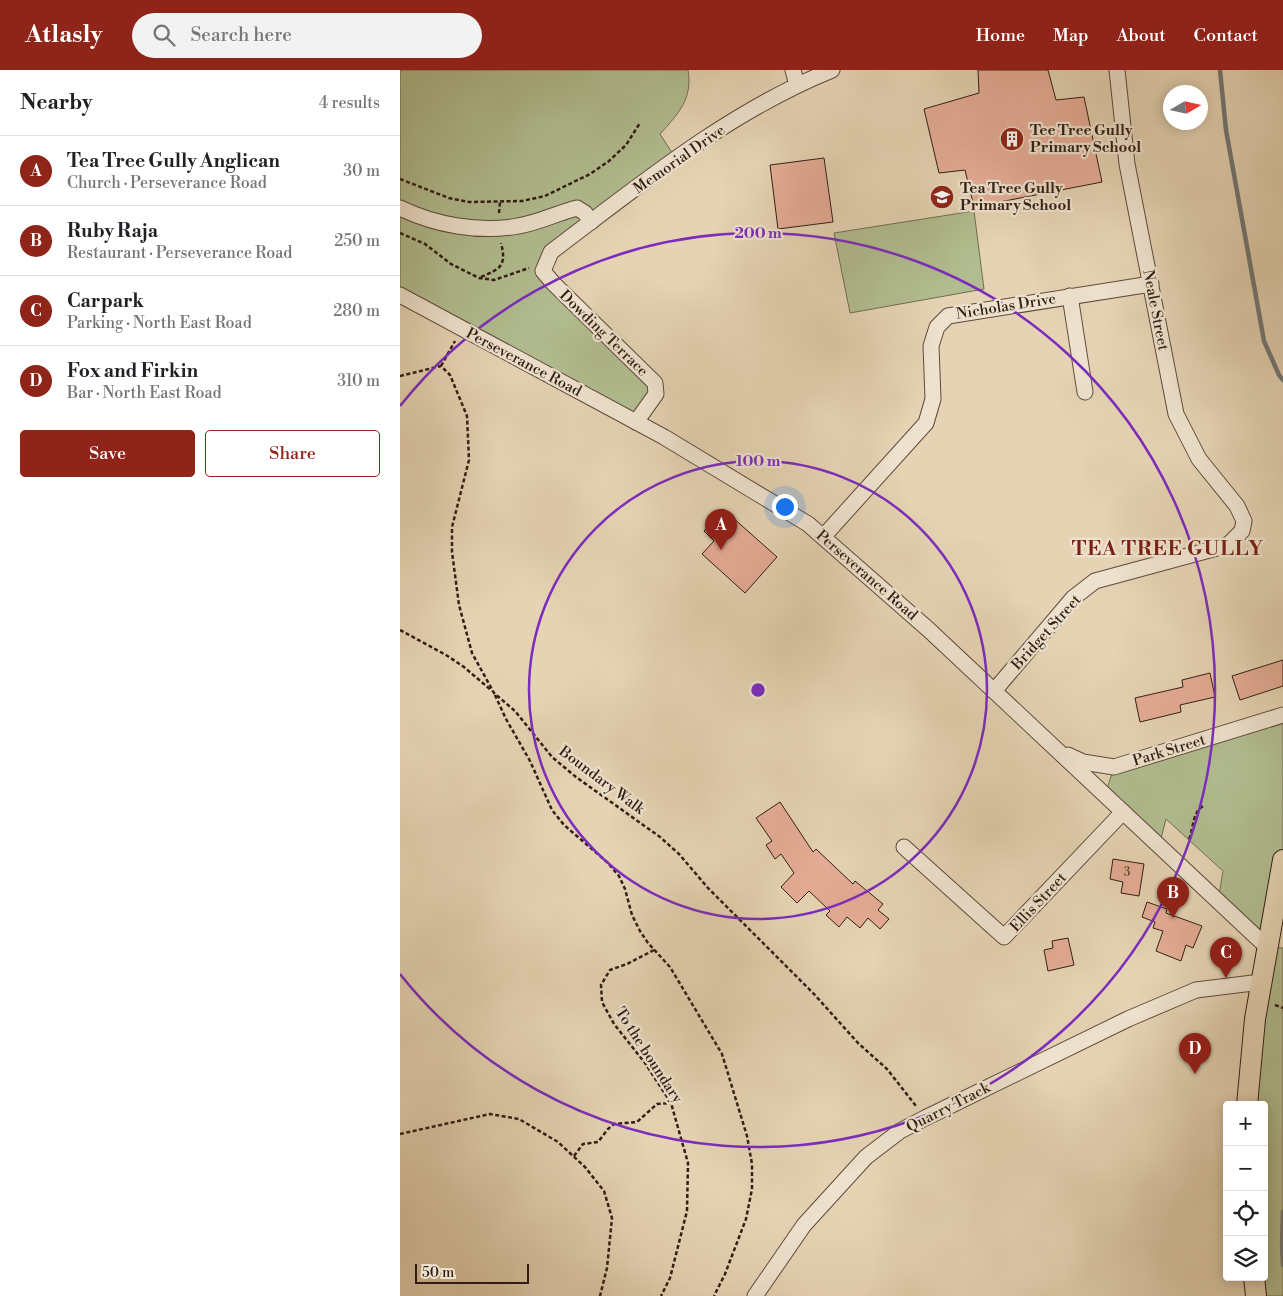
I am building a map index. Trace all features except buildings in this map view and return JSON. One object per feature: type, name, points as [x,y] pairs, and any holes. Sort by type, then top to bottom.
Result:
[{"type":"main road","points":[[1247,1101],[1255,1019],[1261,982],[1275,947],[1283,860]]},
{"type":"main road","points":[[1254,1281],[1256,1296]]},
{"type":"street","points":[[793,70],[797,86]]},
{"type":"street","name":"Memorial Drive","points":[[551,252],[713,133],[797,86],[832,70]]},
{"type":"street","name":"Neale Street","points":[[1117,70],[1127,164],[1176,414],[1199,459],[1237,506],[1244,521],[1242,530]]},
{"type":"street","points":[[400,208],[435,222],[466,226],[517,226],[577,208],[585,213],[591,222]]},
{"type":"street","name":"Dowding Terrace","points":[[551,252],[543,271],[655,383],[656,394],[636,422]]},
{"type":"street","name":"Nicholas Drive","points":[[823,537],[926,422],[933,399],[931,346],[937,326],[948,316],[1151,284]]},
{"type":"street","name":"Perseverance Road","points":[[400,295],[664,437],[808,524],[930,630],[1123,812],[1275,947]]},
{"type":"street","points":[[1070,296],[1085,392]]},
{"type":"street","name":"Bridget Street","points":[[994,691],[1073,598],[1095,581],[1228,545],[1242,530]]},
{"type":"street","name":"Park Street","points":[[1055,748],[1083,762],[1114,767],[1283,715]]},
{"type":"street","points":[[1105,795],[1106,781],[1114,767]]},
{"type":"street","name":"Ellis Street","points":[[904,847],[1004,937],[1123,812]]},
{"type":"street","name":"Quarry Track","points":[[755,1296],[804,1225],[866,1157],[900,1131],[1128,1019],[1196,990],[1261,982]]},
{"type":"path","points":[[400,179],[449,198],[469,202],[522,201],[545,196],[590,174],[608,161],[626,144],[640,123]]},
{"type":"path","points":[[479,278],[498,269],[503,262],[504,254],[498,227],[500,202]]},
{"type":"path","points":[[400,233],[425,244],[451,264],[479,278],[494,280],[534,266],[551,252]]},
{"type":"path","points":[[400,376],[441,366],[462,328]]},
{"type":"path","name":"Boundary Walk","points":[[441,366],[450,376],[467,416],[469,460],[452,527],[452,552],[459,604],[472,653],[494,693],[514,711],[552,757],[576,777],[660,837],[679,854],[708,888],[814,994],[858,1043],[887,1069],[925,1118]]},
{"type":"path","points":[[400,630],[464,667],[494,693],[506,719],[530,761],[552,810],[564,825],[607,862],[619,876],[625,889],[632,915],[640,931],[670,967],[722,1054],[747,1136],[752,1164],[752,1189],[746,1219],[725,1274],[714,1296]]},
{"type":"path","points":[[1188,838],[1197,812],[1205,806]]},
{"type":"path","name":"To the boundary","points":[[654,950],[627,964],[610,970],[601,985],[602,1002],[614,1024],[645,1063],[672,1103],[688,1163],[687,1211],[670,1278],[661,1296]]},
{"type":"path","points":[[574,1156],[583,1144],[598,1142],[614,1124],[637,1122],[658,1104],[672,1103]]},
{"type":"path","points":[[400,1134],[490,1114],[519,1119],[558,1142],[585,1167],[604,1191],[612,1218],[607,1268],[600,1296]]},
{"type":"green space","points":[[400,70],[688,70],[688,89],[683,105],[660,134],[676,159],[551,251],[543,271],[655,383],[636,422],[400,291]]},
{"type":"green space","points":[[974,211],[984,289],[850,313],[834,233]]},
{"type":"green space","points":[[1283,715],[1283,860],[1267,947],[1218,901],[1223,871],[1166,819],[1159,846],[1105,795],[1114,767]]},
{"type":"green space","points":[[1267,947],[1283,948],[1283,1296],[1256,1296],[1254,1281],[1268,1281],[1268,1101],[1248,1101]]},
{"type":"waterway","points":[[1220,70],[1226,130],[1264,341],[1283,380]]},
{"type":"waterway","points":[[1283,1212],[1283,1265]]},
{"type":"place","name":"Tee Tree Gully Primary School","points":[[1012,139]]},
{"type":"place","name":"Tea Tree Gully Primary School","points":[[942,197]]},
{"type":"place","name":"Tea Tree Gully Anglican","points":[[721,550]]},
{"type":"place","name":"Ruby Raja","points":[[1173,918]]},
{"type":"place","name":"Carpark","points":[[1226,978]]},
{"type":"place","name":"Fox and Firkin","points":[[1195,1074]]},
{"type":"district","name":"TEA TREE GULLY","points":[[1168,548]]}]
